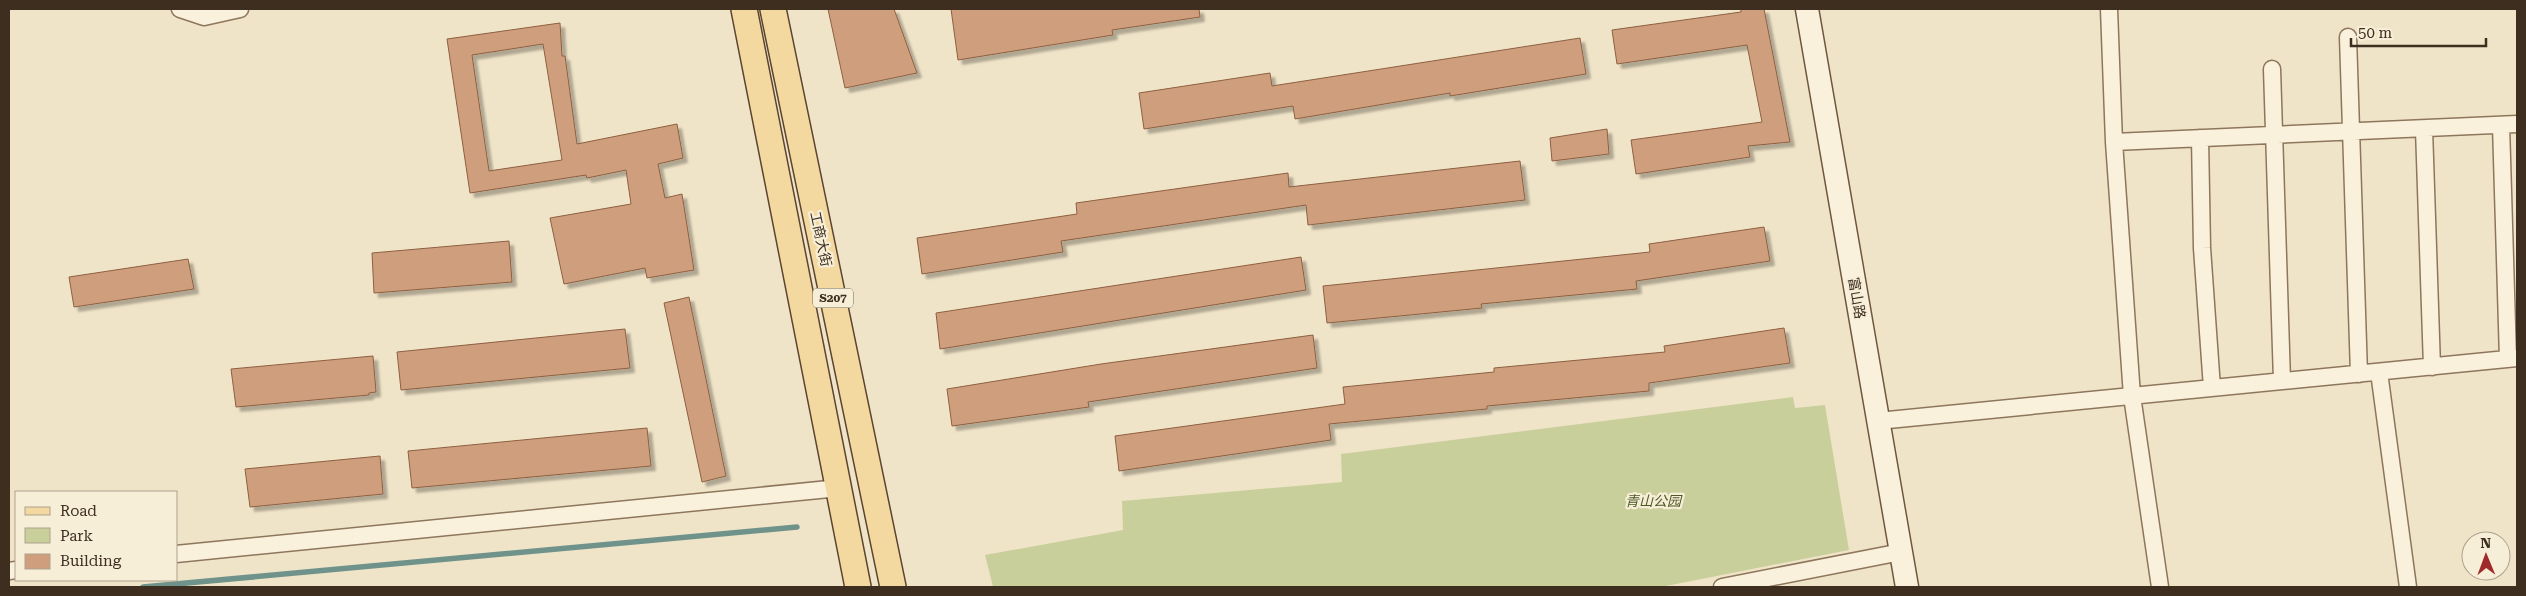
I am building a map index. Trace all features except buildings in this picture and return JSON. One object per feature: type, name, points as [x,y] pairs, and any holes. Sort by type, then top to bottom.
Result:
[{"type":"main road","name":"S207","points":[[744,9],[858,587]]},
{"type":"main road","name":"工商大街","points":[[773,9],[893,587]]},
{"type":"main road","points":[[778,34],[780,9]]},
{"type":"street","points":[[180,9],[204,17],[240,9]]},
{"type":"street","name":"富山路","points":[[1807,9],[1907,587]]},
{"type":"street","points":[[2110,9],[2114,142],[2132,396],[2160,587]]},
{"type":"street","points":[[2348,37],[2359,374]]},
{"type":"street","points":[[2272,69],[2282,381]]},
{"type":"street","points":[[1878,421],[2512,359],[2509,125],[2114,142]]},
{"type":"street","points":[[2424,129],[2432,367]]},
{"type":"street","points":[[2200,138],[2202,248],[2212,388]]},
{"type":"street","points":[[2379,372],[2408,587]]},
{"type":"street","points":[[178,554],[840,488]]},
{"type":"street","points":[[1722,587],[1901,552]]},
{"type":"green space","name":"青山公园","points":[[1793,397],[1795,408],[1825,405],[1849,550],[1661,587],[993,587],[985,555],[1123,530],[1122,501],[1342,482],[1341,454]]},
{"type":"waterway","points":[[143,587],[797,527]]}]
